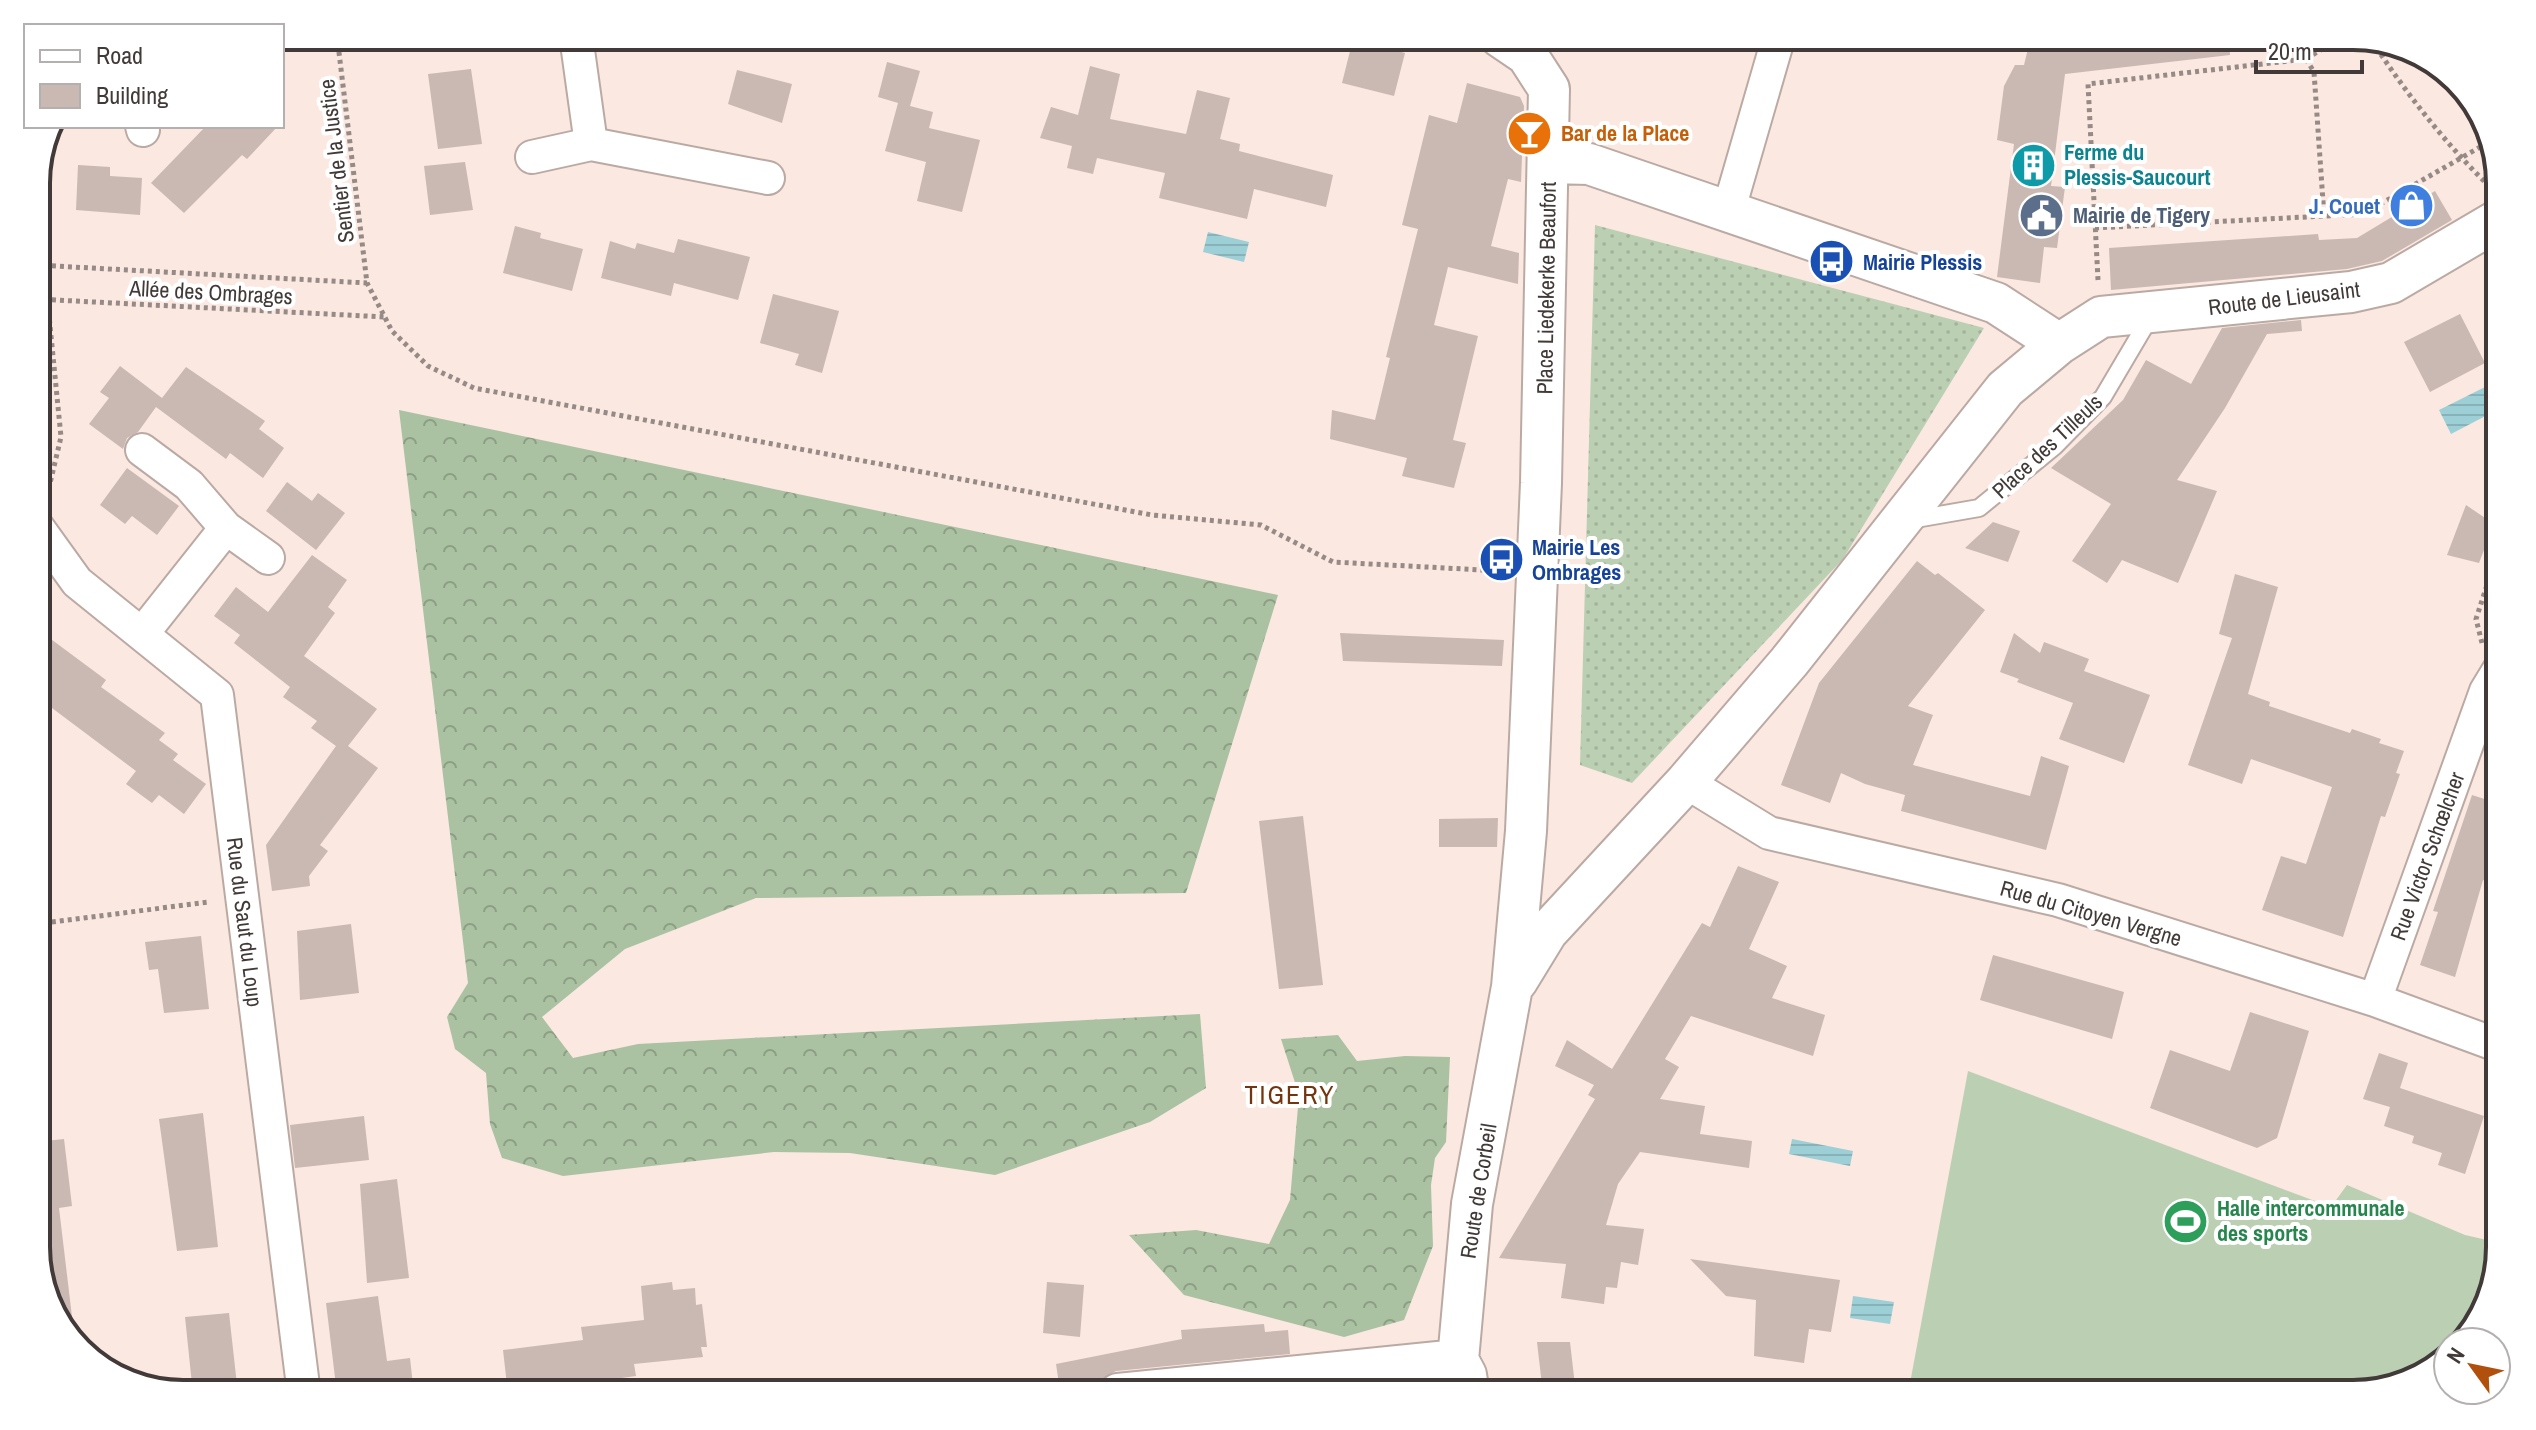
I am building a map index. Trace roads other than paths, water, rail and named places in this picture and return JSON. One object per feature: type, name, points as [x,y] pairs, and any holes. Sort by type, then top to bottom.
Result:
[{"type":"street","points":[[578,50],[591,144]]},
{"type":"street","points":[[1524,50],[1549,89],[1549,163]]},
{"type":"street","points":[[1729,209],[1775,50]]},
{"type":"street","points":[[532,157],[591,144],[768,178]]},
{"type":"street","name":"Place Liedekerke Beaufort","points":[[1512,987],[1526,831],[1538,573],[1549,163],[1589,164],[1729,209],[1996,303],[2059,344]]},
{"type":"street","name":"Route de Lieusaint","points":[[2059,344],[2101,317],[2351,292],[2391,283],[2486,227]]},
{"type":"street","points":[[1512,987],[1547,932],[1686,782],[1789,662],[2005,389],[2059,344]]},
{"type":"street","points":[[142,450],[189,485],[226,528],[268,558]]},
{"type":"street","points":[[142,634],[226,528]]},
{"type":"street","name":"Rue du Saut du Loup","points":[[50,543],[77,582],[217,695],[302,1380]]},
{"type":"street","name":"Rue Victor Schœlcher","points":[[2375,1000],[2486,709]]},
{"type":"street","name":"Rue du Citoyen Vergne","points":[[1686,782],[1769,833],[2058,900],[2375,1000],[2486,1041]]},
{"type":"street","name":"Route de Corbeil","points":[[1463,1377],[1472,1204],[1512,987]]},
{"type":"street","points":[[1402,1380],[1463,1377]]},
{"type":"lane","name":"Place des Tilleuls","points":[[1900,521],[1979,508],[2044,455],[2103,397],[2153,312]]},
{"type":"water","points":[[1208,232],[1249,242],[1244,262],[1203,252]]},
{"type":"water","points":[[2486,389],[2486,416],[2451,434],[2439,410]]},
{"type":"water","points":[[1792,1139],[1853,1151],[1850,1166],[1789,1154]]},
{"type":"water","points":[[1853,1296],[1894,1302],[1890,1324],[1850,1318]]},
{"type":"place","name":"Bar de la Place","points":[[1530,133]]},
{"type":"place","name":"Ferme du Plessis-Saucourt","points":[[2033,165]]},
{"type":"place","name":"J. Couet","points":[[2411,206]]},
{"type":"place","name":"Mairie de Tigery","points":[[2042,215]]},
{"type":"place","name":"Mairie Plessis","points":[[1832,262]]},
{"type":"place","name":"Mairie Les Ombrages","points":[[1501,560]]},
{"type":"place","name":"Halle intercommunale des sports","points":[[2186,1221]]},
{"type":"district","name":"TIGERY","points":[[1290,1094]]}]
